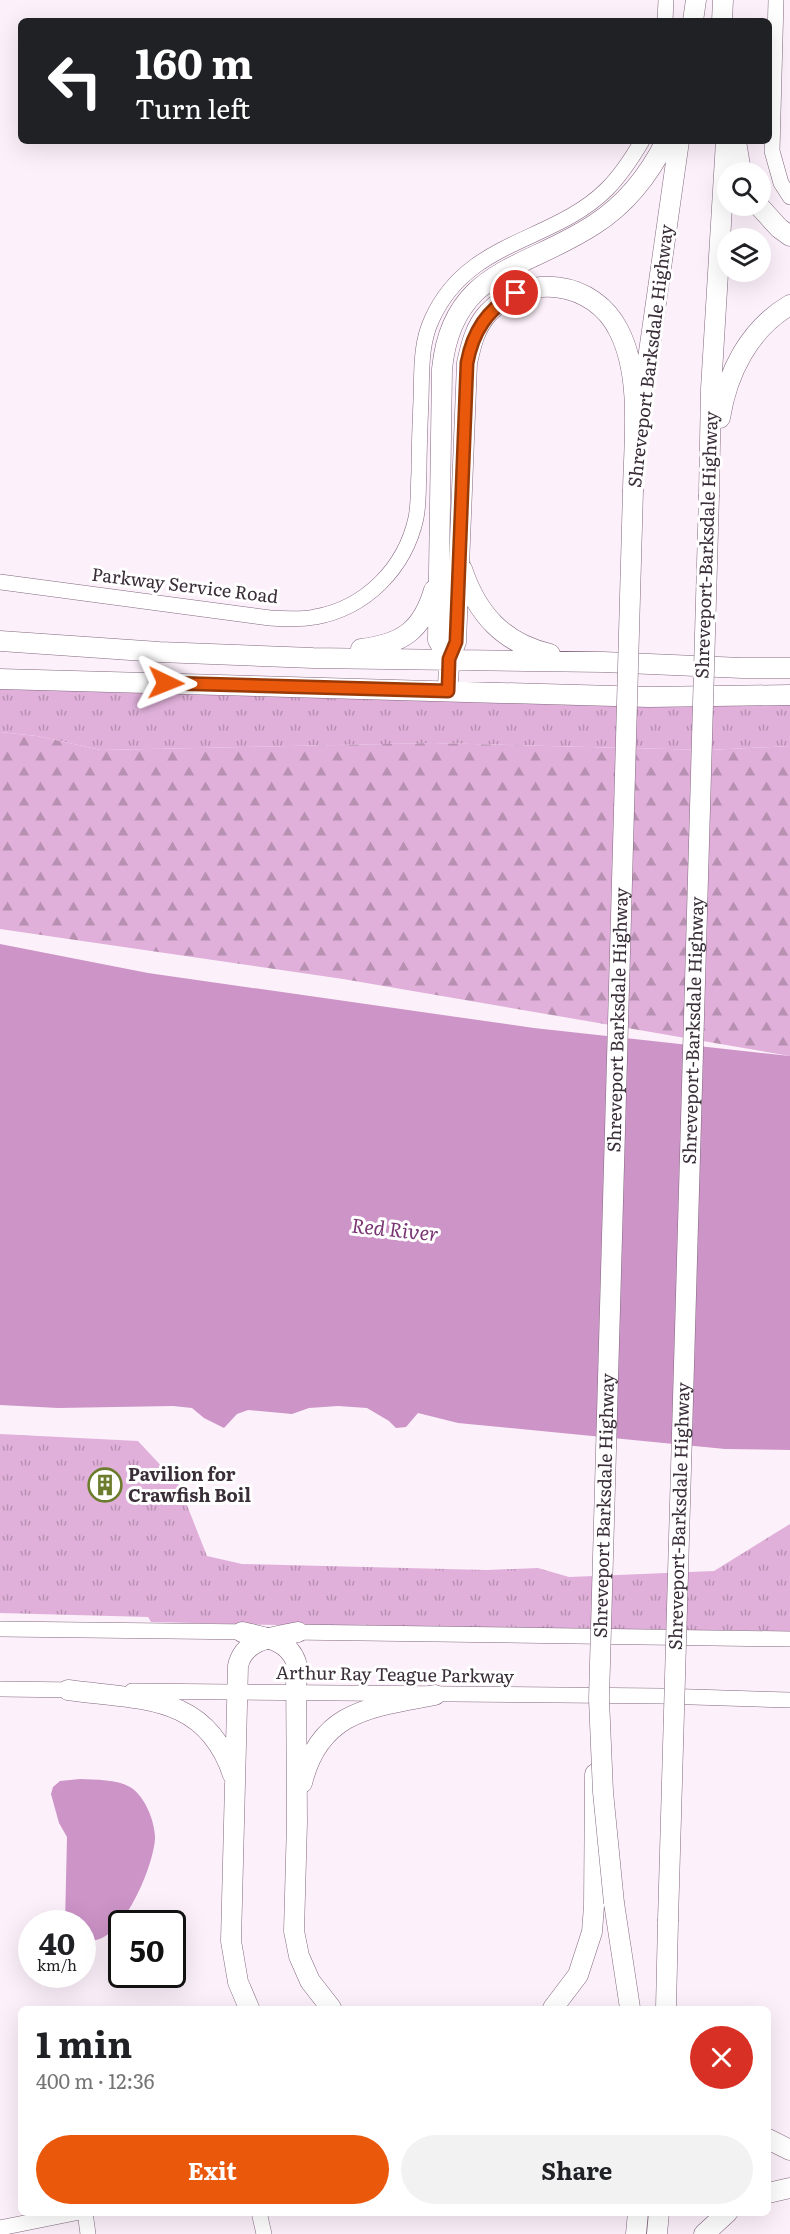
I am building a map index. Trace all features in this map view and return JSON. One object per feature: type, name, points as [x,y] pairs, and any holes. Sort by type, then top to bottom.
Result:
[{"type":"main road","points":[[693,18],[696,0]]},
{"type":"main road","points":[[722,18],[723,0]]},
{"type":"main road","points":[[733,18],[734,0]]},
{"type":"main road","points":[[449,659],[438,640],[442,369],[444,348],[451,327],[467,300],[497,274],[569,239],[608,215],[625,200],[645,176],[664,144]]},
{"type":"main road","name":"Shreveport Barksdale Highway","points":[[630,2006],[614,1903],[603,1792],[598,1699],[633,490],[646,362],[679,144]]},
{"type":"main road","points":[[727,144],[736,162]]},
{"type":"main road","name":"Shreveport-Barksdale Highway","points":[[668,1929],[711,389],[727,144]]},
{"type":"main road","points":[[768,216],[790,236]]},
{"type":"main road","points":[[448,691],[449,659],[456,642],[467,363],[478,327],[487,314],[500,302],[533,287],[550,286],[569,289],[586,296],[602,307],[615,323],[627,351],[634,391],[633,490]]},
{"type":"main road","points":[[709,495],[723,400],[732,373],[757,332],[790,304]]},
{"type":"main road","points":[[460,561],[469,590],[478,606],[490,620],[516,642],[533,650],[550,654],[603,662]]},
{"type":"main road","points":[[313,658],[383,646],[408,635],[430,606],[439,576]]},
{"type":"main road","points":[[0,641],[159,652],[313,658],[603,662],[790,668]]},
{"type":"main road","points":[[0,679],[650,697],[790,696]]},
{"type":"main road","points":[[242,1632],[284,1644],[294,1657],[297,1668],[294,1930],[299,1956],[310,1981],[329,2006]]},
{"type":"main road","points":[[248,2006],[238,1982],[231,1941],[237,1784],[238,1666],[242,1655],[250,1646],[298,1632]]},
{"type":"main road","points":[[68,1690],[157,1702],[190,1714],[207,1728],[218,1742],[237,1784]]},
{"type":"main road","points":[[297,1822],[306,1766],[314,1750],[333,1728],[364,1709],[435,1695]]},
{"type":"main road","points":[[555,2006],[578,1975],[592,1932],[598,1699]]},
{"type":"main road","points":[[666,2006],[668,1929]]},
{"type":"main road","points":[[668,1929],[676,2006]]},
{"type":"main road","points":[[771,2140],[790,2150]]},
{"type":"main road","points":[[771,2192],[790,2188]]},
{"type":"main road","points":[[628,2216],[630,2234]]},
{"type":"main road","points":[[636,2234],[638,2216]]},
{"type":"main road","points":[[657,2234],[659,2216]]},
{"type":"main road","points":[[704,2234],[724,2216]]},
{"type":"street","points":[[665,18],[666,0]]},
{"type":"street","points":[[776,0],[772,151],[781,183],[790,197]]},
{"type":"street","name":"Parkway Service Road","points":[[0,582],[270,618],[314,617],[337,612],[363,598],[382,583],[393,568],[408,543],[416,518],[422,357],[432,319],[443,298],[480,260],[564,219],[606,190],[628,164],[640,144]]},
{"type":"street","points":[[0,1629],[790,1639]]},
{"type":"street","name":"Arthur Ray Teague Parkway","points":[[0,1689],[661,1696],[790,1700]]},
{"type":"street","points":[[0,2228],[62,2216]]},
{"type":"street","points":[[83,2216],[88,2234]]},
{"type":"street","points":[[260,2216],[264,2234]]},
{"type":"green space","points":[[0,685],[790,703],[790,746],[709,750],[433,743],[101,750],[37,736],[0,732]]},
{"type":"green space","points":[[0,732],[37,736],[101,750],[433,743],[709,750],[790,746],[790,1056],[343,979],[0,929]]},
{"type":"green space","points":[[0,1434],[138,1441],[179,1485],[207,1556],[242,1564],[487,1570],[538,1568],[569,1577],[714,1571],[790,1524],[790,1631],[278,1625],[151,1622],[148,1617],[0,1613]]},
{"type":"water","name":"Red River","points":[[0,944],[148,973],[534,1028],[790,1056],[790,1450],[725,1449],[458,1423],[418,1413],[406,1427],[396,1428],[367,1408],[338,1406],[309,1408],[292,1414],[248,1410],[237,1414],[224,1428],[204,1418],[192,1408],[173,1406],[58,1408],[0,1405]]},
{"type":"water","points":[[106,1780],[125,1784],[140,1796],[153,1823],[154,1849],[142,1885],[128,1910],[108,1910],[108,1934],[96,1940],[96,1910],[65,1910],[67,1837],[59,1823],[51,1794],[53,1787],[60,1781]]},
{"type":"place","name":"Pavilion for Crawfish Boil","points":[[105,1485]]},
{"type":"route","points":[[166,683],[448,691],[449,659],[456,642],[467,363],[478,327],[487,314],[500,302],[516,293]]}]
